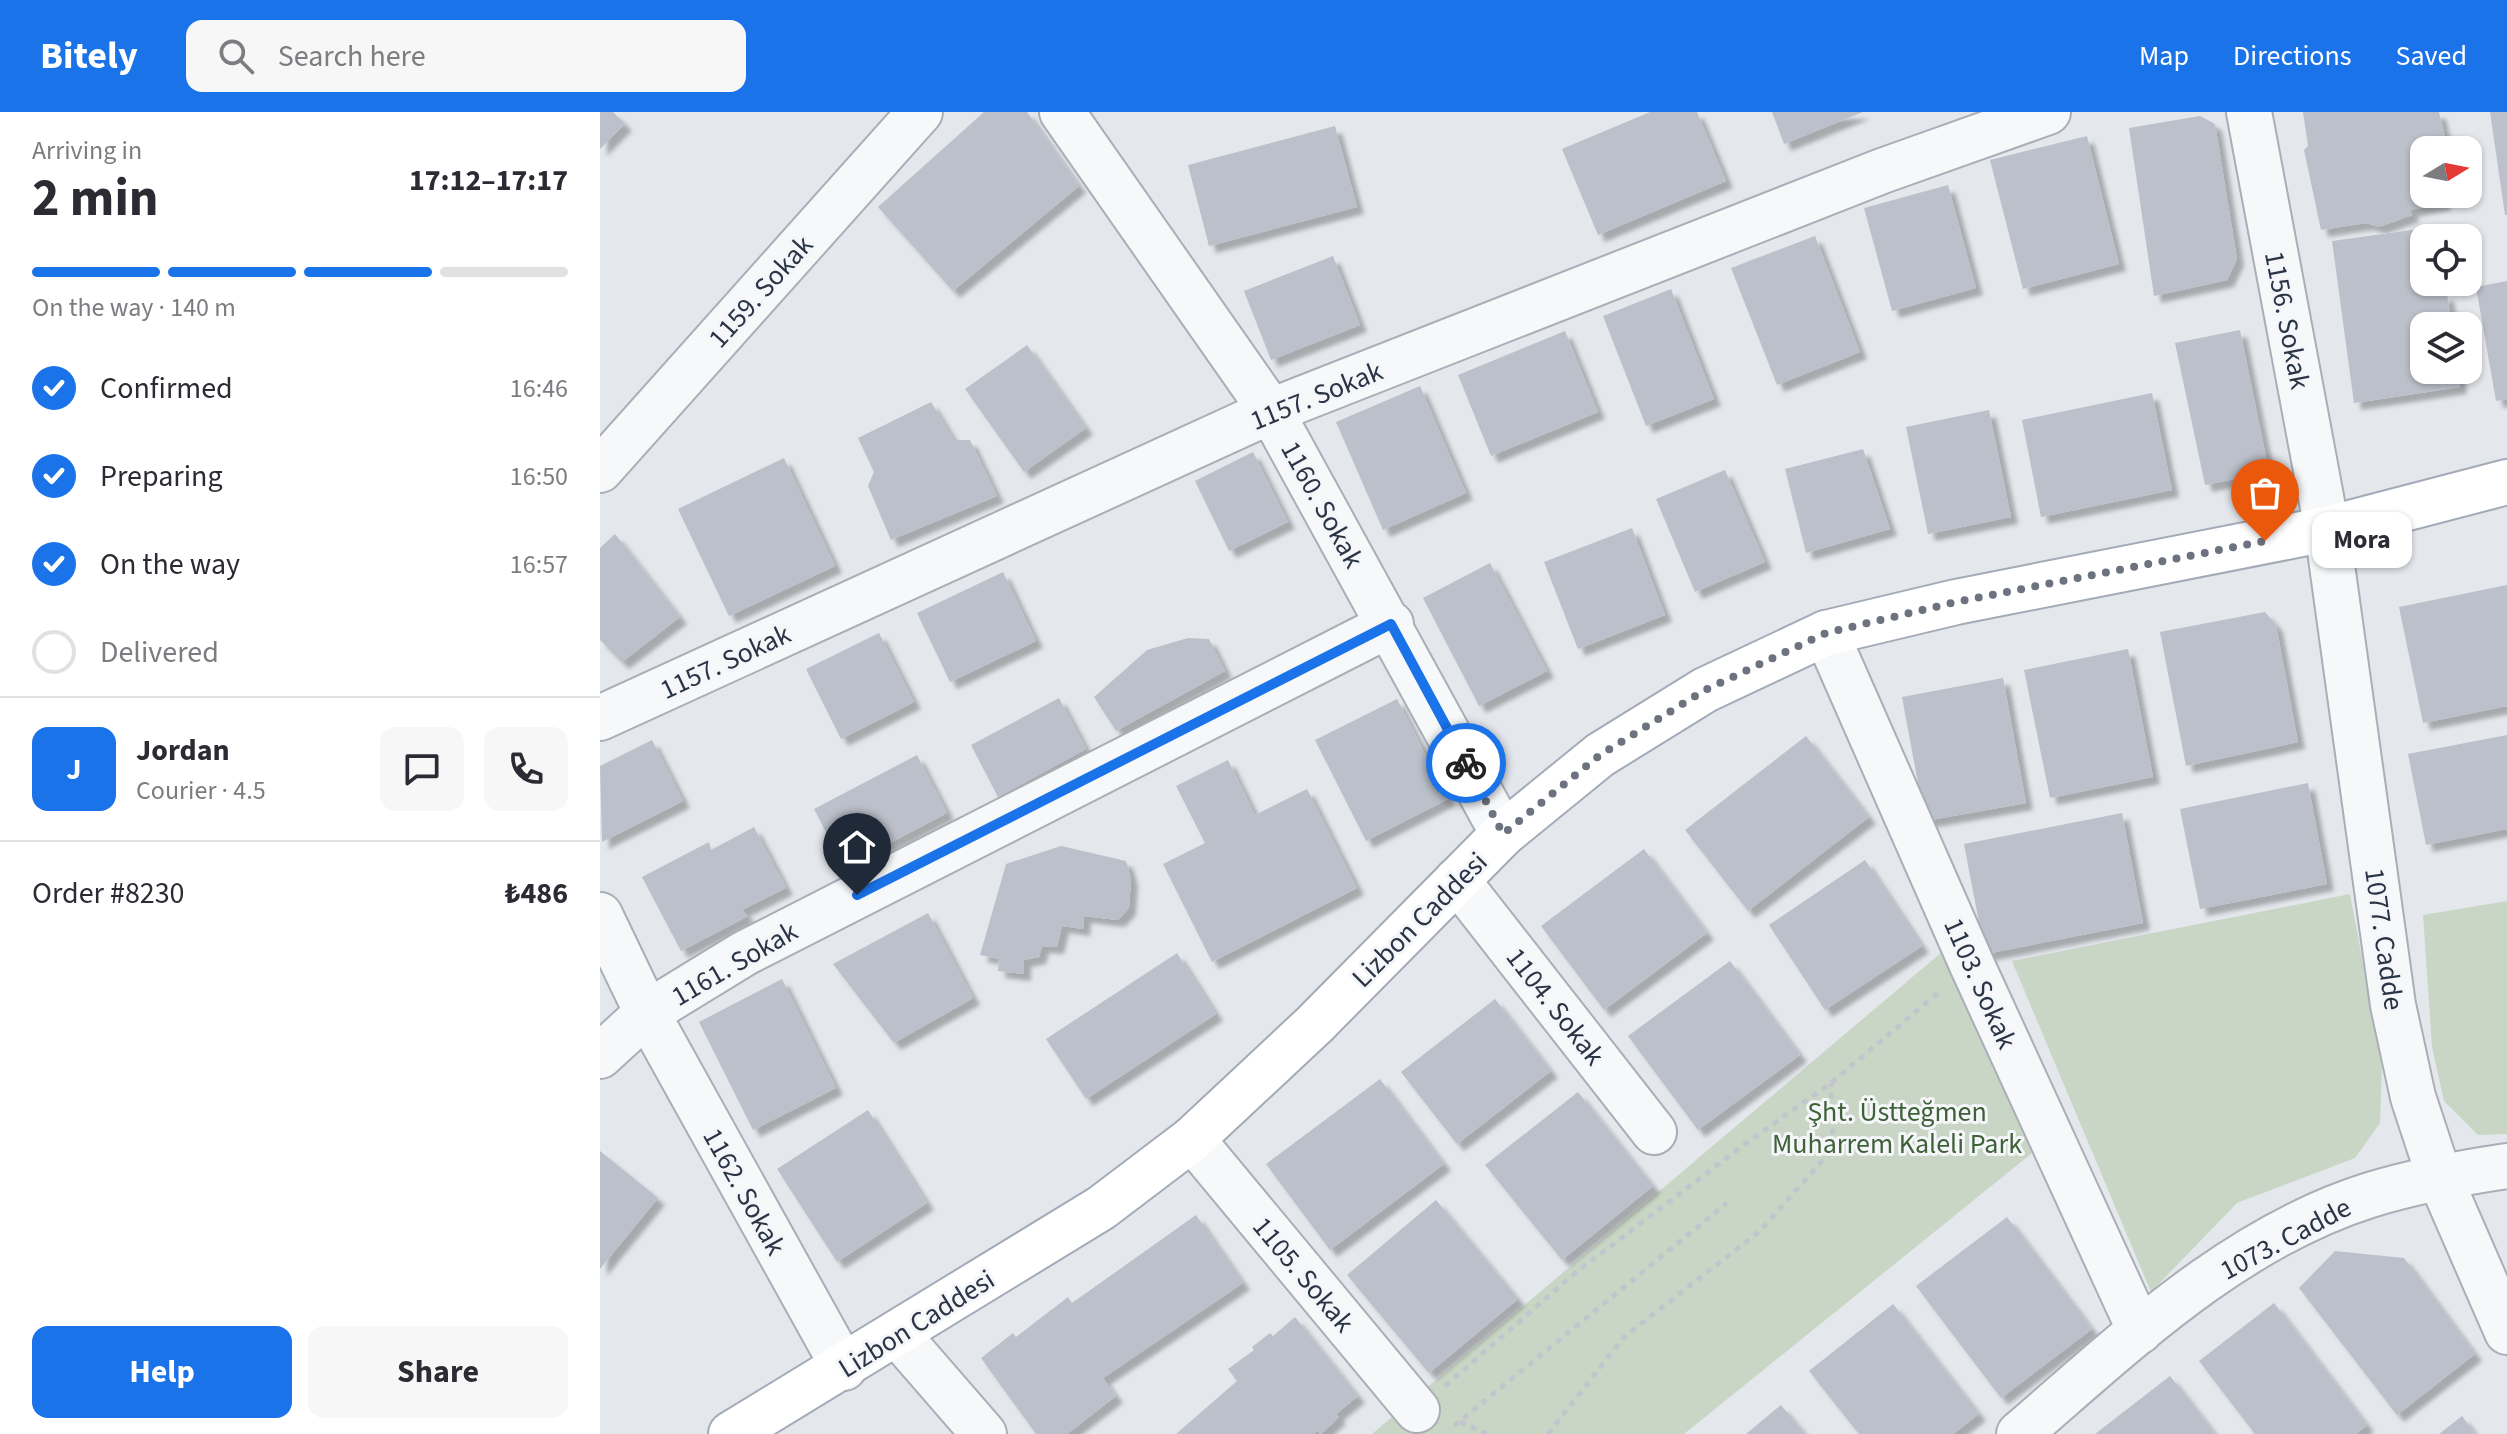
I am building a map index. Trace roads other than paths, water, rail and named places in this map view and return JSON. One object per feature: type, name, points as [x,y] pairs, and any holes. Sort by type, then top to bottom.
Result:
[{"type":"main road","name":"Lizbon Caddesi","points":[[731,1434],[844,1368],[1101,1208],[1192,1139],[1314,1025],[1503,834],[1600,755],[1705,690],[1826,633],[1956,602],[2327,529],[2507,482]]},
{"type":"street","name":"1159. Sokak","points":[[600,470],[920,112]]},
{"type":"street","name":"1160. Sokak","points":[[1062,112],[1271,411],[1391,624],[1503,834]]},
{"type":"street","name":"1157. Sokak","points":[[600,718],[1271,411],[1867,177],[2048,112]]},
{"type":"street","name":"1156. Sokak","points":[[2249,112],[2327,529]]},
{"type":"street","name":"1077. Cadde","points":[[2327,529],[2393,1005],[2413,1097],[2439,1176],[2507,1332]]},
{"type":"street","name":"1161. Sokak","points":[[600,1056],[647,1013],[745,953],[1391,624]]},
{"type":"street","name":"1103. Sokak","points":[[1826,633],[1972,965],[2140,1331]]},
{"type":"street","name":"1104. Sokak","points":[[1457,880],[1654,1132]]},
{"type":"street","points":[[600,915],[647,1013]]},
{"type":"street","name":"1162. Sokak","points":[[647,1013],[844,1368]]},
{"type":"street","name":"1105. Sokak","points":[[1192,1139],[1417,1410]]},
{"type":"street","name":"1073. Cadde","points":[[2045,1426],[2140,1331],[2227,1264],[2291,1228],[2367,1195],[2439,1176],[2507,1166]]},
{"type":"street","points":[[898,1335],[984,1434]]},
{"type":"place","name":"Mora","points":[[2265,541]]},
{"type":"park label","name":"Şht. Üstteğmen Muharrem Kaleli Park","points":[[1897,1127]]}]
